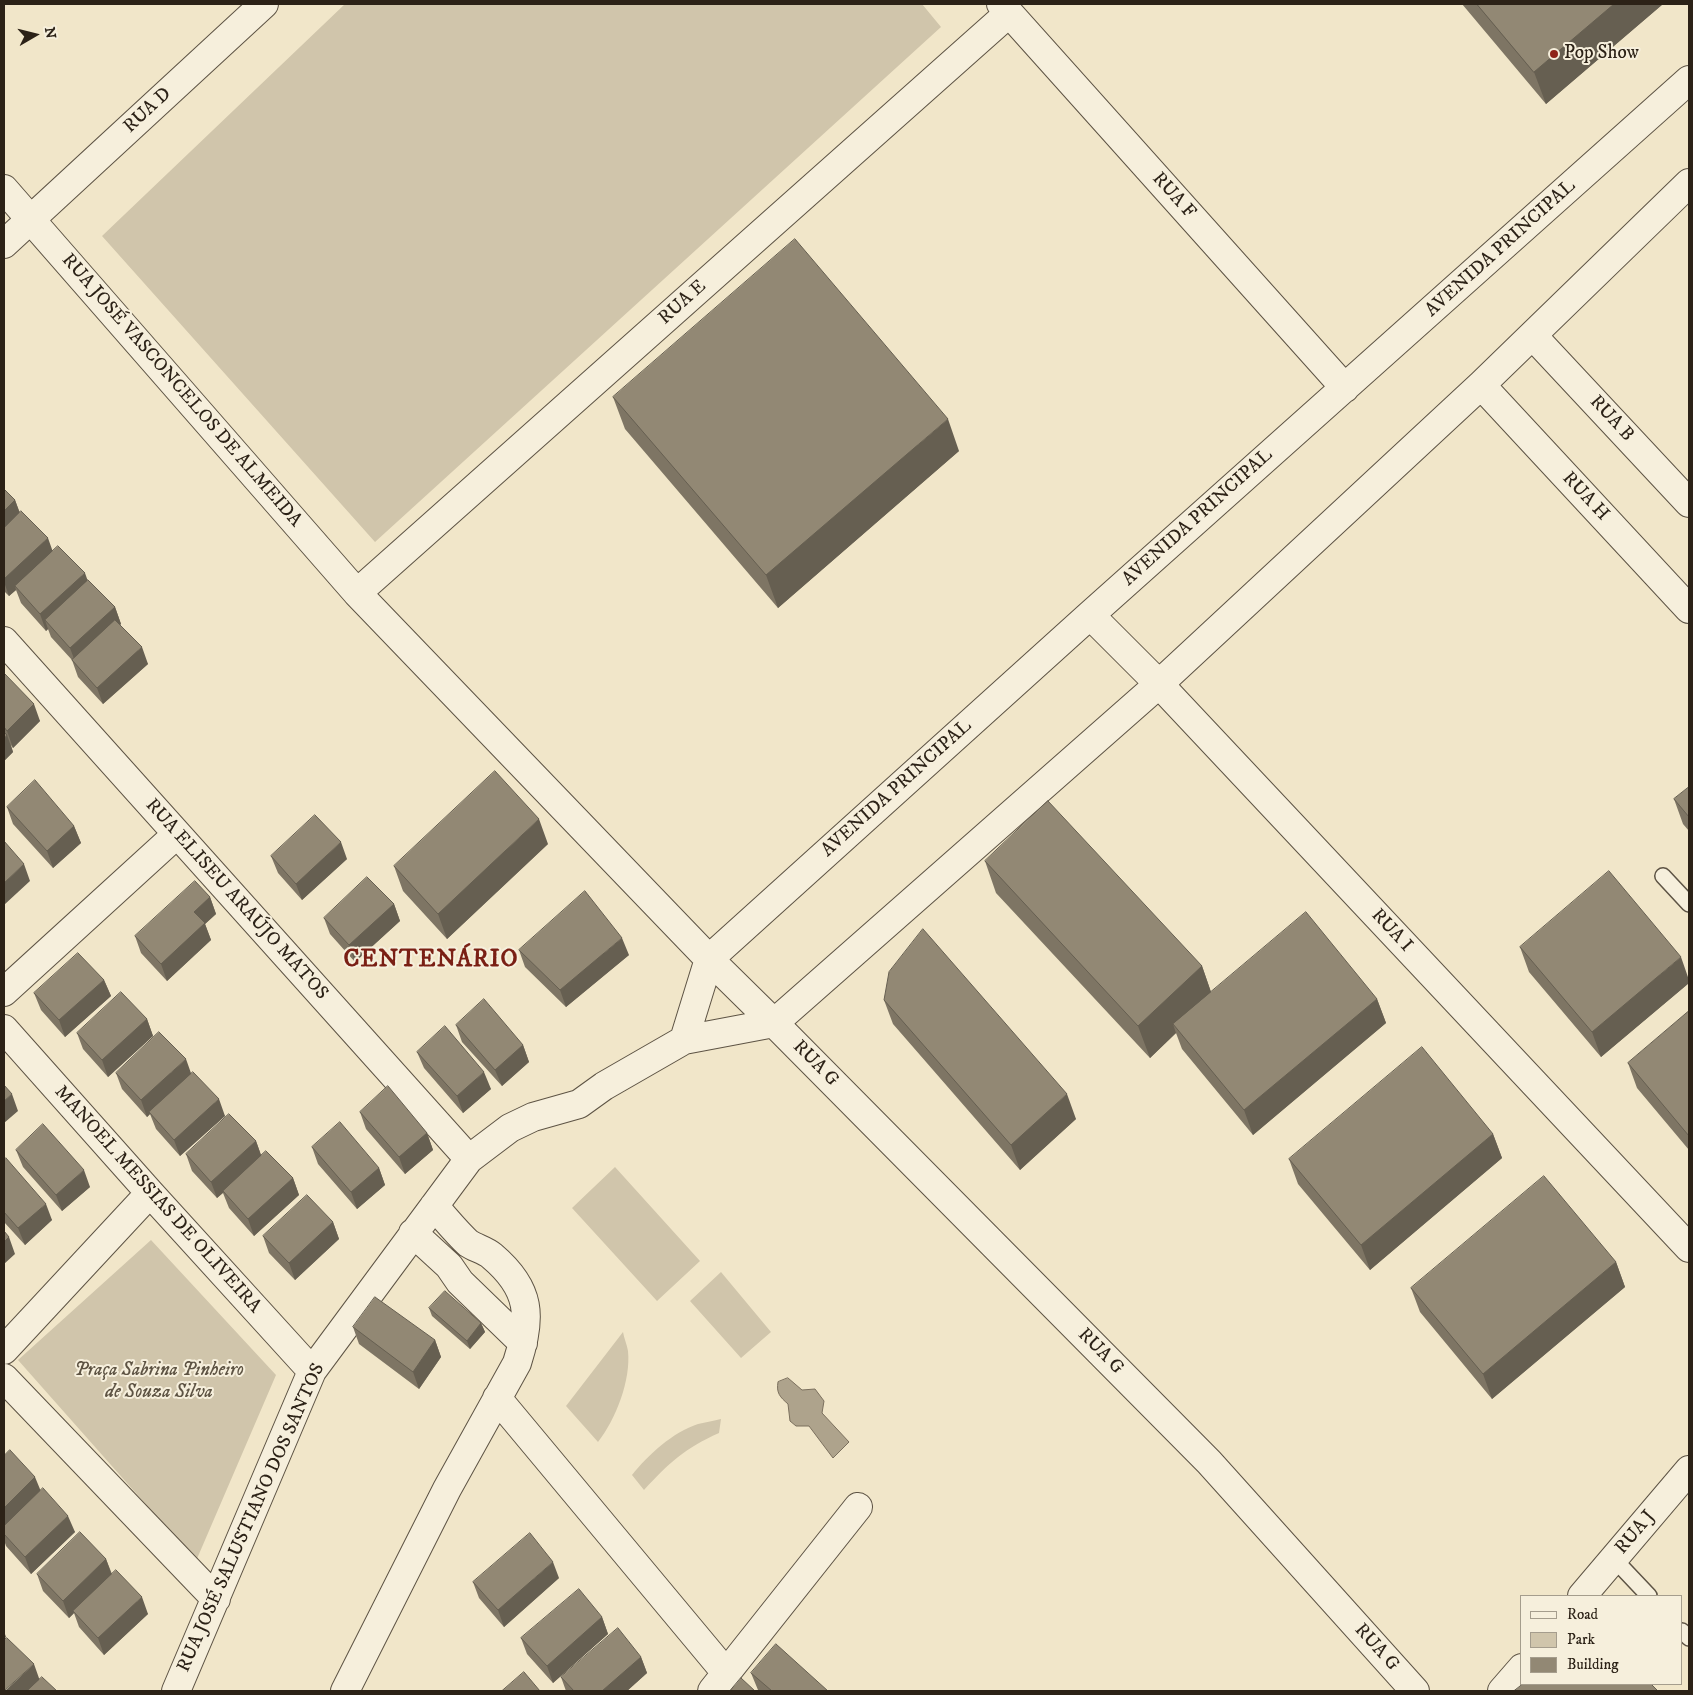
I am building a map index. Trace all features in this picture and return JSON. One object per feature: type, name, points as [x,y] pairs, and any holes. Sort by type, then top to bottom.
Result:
[{"type":"street","name":"RUA D","points":[[4,244],[264,4]]},
{"type":"street","name":"RUA F","points":[[1005,8],[1345,388]]},
{"type":"street","name":"RUA E","points":[[357,593],[1005,8]]},
{"type":"street","name":"AVENIDA PRINCIPAL","points":[[709,958],[1689,80]]},
{"type":"street","points":[[774,1023],[1159,684],[1533,336],[1689,183]]},
{"type":"street","name":"RUA JOSÉ VASCONCELOS DE ALMEIDA","points":[[4,189],[357,593],[709,958]]},
{"type":"street","name":"RUA B","points":[[1533,336],[1689,503]]},
{"type":"street","name":"RUA H","points":[[1481,385],[1689,609]]},
{"type":"street","name":"RUA I","points":[[1090,615],[1159,684],[1689,1248]]},
{"type":"street","name":"RUA ELISEU ARAÚJO MATOS","points":[[4,641],[176,835],[469,1159]]},
{"type":"street","points":[[4,992],[176,835]]},
{"type":"street","points":[[684,1040],[709,958]]},
{"type":"street","name":"RUA G","points":[[709,958],[1209,1462],[1415,1691]]},
{"type":"street","name":"RUA JOSÉ SALUSTIANO DOS SANTOS","points":[[176,1691],[312,1371],[469,1159],[510,1128],[533,1117],[579,1104],[604,1086],[684,1040],[774,1023]]},
{"type":"street","name":"MANOEL MESSIAS DE OLIVEIRA","points":[[4,1029],[312,1371]]},
{"type":"street","points":[[4,1350],[150,1193]]},
{"type":"street","points":[[355,1686],[447,1489],[517,1363],[523,1343],[527,1313],[522,1295],[515,1281],[491,1254],[469,1243],[434,1206]]},
{"type":"street","points":[[413,1233],[449,1266],[460,1282],[523,1343]]},
{"type":"street","points":[[4,1378],[216,1599]]},
{"type":"street","points":[[497,1398],[719,1683],[858,1507]]},
{"type":"street","name":"RUA J","points":[[1583,1595],[1689,1470]]},
{"type":"street","points":[[1502,1691],[1520,1670]]},
{"type":"lane","points":[[1663,876],[1689,904]]},
{"type":"lane","points":[[1614,1559],[1648,1595]]},
{"type":"green space","points":[[345,4],[922,4],[941,27],[375,542],[102,236]]},
{"type":"green space","points":[[615,1167],[700,1261],[657,1301],[572,1208]]},
{"type":"green space","name":"Praça Sabrina Pinheiro de Souza Silva","points":[[151,1240],[276,1375],[196,1561],[18,1360]]},
{"type":"green space","points":[[721,1272],[771,1332],[741,1358],[690,1301]]},
{"type":"green space","points":[[623,1332],[628,1351],[625,1386],[611,1422],[598,1442],[566,1406]]},
{"type":"green space","points":[[721,1419],[719,1433],[696,1444],[678,1457],[644,1490],[632,1475],[653,1452],[670,1438],[698,1424]]},
{"type":"shaded area","points":[[788,1378],[802,1390],[815,1389],[824,1401],[822,1413],[849,1442],[833,1458],[809,1426],[796,1426],[790,1421],[788,1404],[778,1392],[778,1382]]},
{"type":"building","points":[[1477,4],[1614,4],[1534,72]]},
{"type":"building","points":[[795,239],[948,419],[766,575],[613,397]]},
{"type":"building","points":[[4,489],[15,500],[4,511]]},
{"type":"building","points":[[21,511],[48,538],[4,579],[4,528]]},
{"type":"building","points":[[58,546],[85,573],[40,614],[15,586]]},
{"type":"building","points":[[88,580],[115,607],[70,648],[45,620]]},
{"type":"building","points":[[115,620],[142,647],[97,688],[72,660]]},
{"type":"building","points":[[4,673],[34,704],[7,731],[4,727]]},
{"type":"building","points":[[495,771],[539,819],[438,914],[394,866]]},
{"type":"building","points":[[35,780],[74,826],[47,851],[7,807]]},
{"type":"building","points":[[1689,787],[1689,817],[1674,799]]},
{"type":"building","points":[[1048,801],[1202,966],[1138,1026],[985,861]]},
{"type":"building","points":[[315,815],[341,842],[296,884],[271,856]]},
{"type":"building","points":[[4,841],[24,864],[4,883]]},
{"type":"building","points":[[1609,871],[1681,957],[1592,1032],[1520,947]]},
{"type":"building","points":[[367,877],[394,904],[349,945],[324,918]]},
{"type":"building","points":[[195,881],[210,897],[194,912],[205,923],[161,964],[135,936]]},
{"type":"building","points":[[585,891],[622,938],[560,990],[519,950]]},
{"type":"building","points":[[1306,912],[1377,999],[1244,1110],[1173,1024]]},
{"type":"building","points":[[923,929],[1067,1094],[1011,1145],[884,1000],[889,972]]},
{"type":"building","points":[[78,953],[104,980],[59,1020],[34,993]]},
{"type":"building","points":[[121,992],[147,1019],[102,1060],[77,1033]]},
{"type":"building","points":[[484,999],[523,1045],[495,1070],[456,1025]]},
{"type":"building","points":[[1689,1011],[1689,1136],[1628,1063]]},
{"type":"building","points":[[445,1026],[484,1072],[457,1096],[417,1052]]},
{"type":"building","points":[[159,1032],[186,1059],[141,1100],[116,1073]]},
{"type":"building","points":[[1422,1047],[1493,1134],[1361,1245],[1289,1159]]},
{"type":"building","points":[[193,1072],[219,1099],[174,1140],[149,1112]]},
{"type":"building","points":[[4,1085],[12,1094],[4,1101]]},
{"type":"building","points":[[388,1086],[427,1133],[399,1157],[360,1112]]},
{"type":"building","points":[[229,1114],[256,1141],[211,1182],[186,1154]]},
{"type":"building","points":[[340,1122],[379,1168],[351,1192],[312,1147]]},
{"type":"building","points":[[43,1124],[84,1170],[56,1195],[16,1150]]},
{"type":"building","points":[[266,1151],[293,1178],[248,1219],[223,1191]]},
{"type":"building","points":[[6,1158],[46,1204],[18,1228],[4,1212],[4,1160]]},
{"type":"building","points":[[1544,1176],[1616,1262],[1483,1374],[1411,1288]]},
{"type":"building","points":[[307,1195],[333,1222],[289,1263],[263,1236]]},
{"type":"building","points":[[4,1231],[9,1237],[4,1242]]},
{"type":"building","points":[[445,1291],[481,1323],[467,1341],[429,1308]]},
{"type":"building","points":[[375,1297],[435,1340],[413,1372],[353,1327]]},
{"type":"building","points":[[10,1450],[35,1477],[4,1508],[4,1456]]},
{"type":"building","points":[[43,1488],[68,1516],[25,1557],[4,1534],[4,1526]]},
{"type":"building","points":[[80,1532],[106,1559],[63,1601],[37,1574]]},
{"type":"building","points":[[530,1533],[553,1562],[498,1610],[473,1582]]},
{"type":"building","points":[[116,1570],[142,1597],[98,1638],[73,1611]]},
{"type":"building","points":[[579,1589],[602,1617],[547,1666],[521,1638]]},
{"type":"building","points":[[618,1628],[641,1657],[602,1691],[574,1691],[561,1677]]},
{"type":"building","points":[[7,1638],[34,1664],[4,1691],[4,1640]]},
{"type":"building","points":[[776,1644],[828,1691],[772,1691],[751,1673]]},
{"type":"building","points":[[524,1672],[540,1691],[502,1691]]},
{"type":"building","points":[[42,1677],[57,1691],[27,1691]]},
{"type":"building","points":[[741,1678],[755,1691],[730,1691]]},
{"type":"building","points":[[1522,1685],[1652,1685],[1658,1691],[1514,1691]]},
{"type":"place","name":"Pop Show","points":[[1554,54]]},
{"type":"district","name":"CENTENÁRIO","points":[[431,961]]}]
